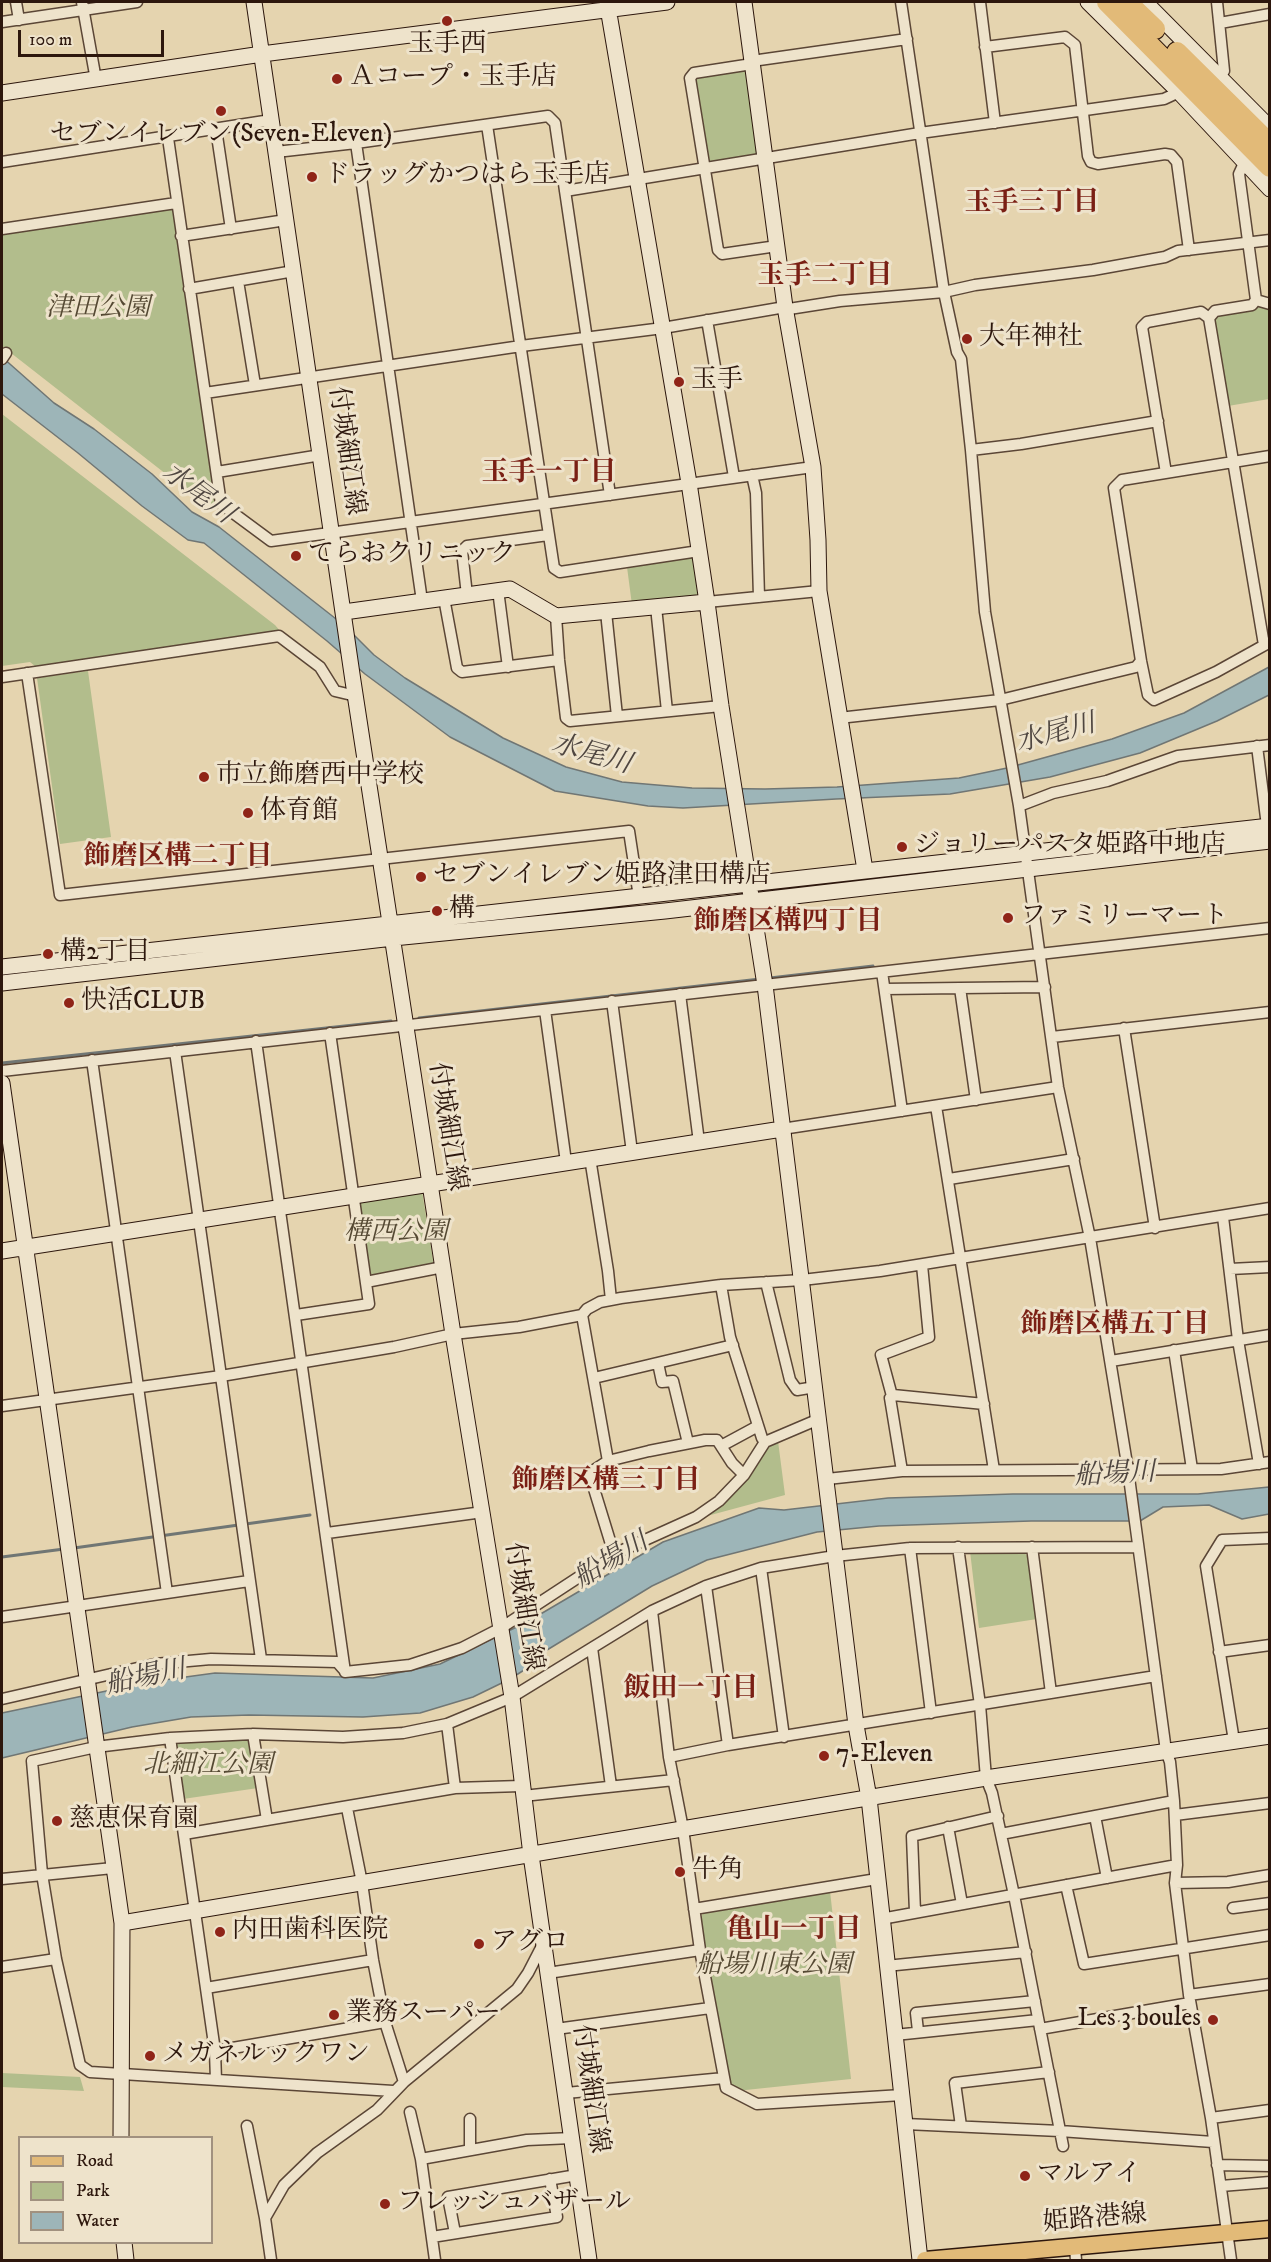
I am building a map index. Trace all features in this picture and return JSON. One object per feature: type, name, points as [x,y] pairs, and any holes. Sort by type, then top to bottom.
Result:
[{"type":"highway","points":[[1107,2],[1269,167]]},
{"type":"highway","points":[[1127,2],[1269,144]]},
{"type":"main road","name":"姫路港線","points":[[925,2260],[1075,2254],[1269,2229]]},
{"type":"street","points":[[16,2],[20,20]]},
{"type":"street","points":[[2,22],[83,6],[137,2]]},
{"type":"street","name":"付城細江線","points":[[254,2],[430,1183],[511,1692],[543,1944],[589,2260]]},
{"type":"street","points":[[2,93],[608,5],[667,2]]},
{"type":"street","points":[[744,2],[785,307],[813,466],[819,540],[819,591],[865,870]]},
{"type":"street","points":[[901,2],[944,292],[957,352],[961,359],[985,612],[1019,806],[1058,1087],[1090,1238],[1128,1470],[1166,1751],[1170,1762],[1175,1815],[1177,1865],[1175,1883],[1189,1999],[1211,2118],[1231,2260]]},
{"type":"street","points":[[980,2],[995,123]]},
{"type":"street","points":[[1088,2],[1179,92],[1269,189]]},
{"type":"street","points":[[1145,2],[1269,128]]},
{"type":"street","points":[[1217,2],[1224,71],[1220,77]]},
{"type":"street","points":[[608,5],[689,483],[741,842],[765,985],[856,1725],[869,1798],[920,2260]]},
{"type":"street","points":[[83,6],[96,80]]},
{"type":"street","points":[[1220,23],[1269,14]]},
{"type":"street","points":[[985,47],[1065,37],[1075,45],[1088,156],[1091,162],[1098,164],[1165,154],[1172,155],[1177,162],[1189,250]]},
{"type":"street","points":[[777,246],[722,254],[718,250],[690,78],[694,73],[907,39]]},
{"type":"street","points":[[565,191],[920,134],[1164,99],[1179,92]]},
{"type":"street","points":[[276,152],[548,116],[555,123],[610,495]]},
{"type":"street","points":[[2,162],[168,138],[271,120]]},
{"type":"street","points":[[487,125],[554,568],[560,572],[699,551]]},
{"type":"street","points":[[216,129],[231,229]]},
{"type":"street","points":[[168,138],[221,504],[271,541],[813,466]]},
{"type":"street","points":[[356,143],[422,602]]},
{"type":"street","points":[[1209,318],[1215,311],[1252,305],[1256,300],[1239,174],[1245,161]]},
{"type":"street","points":[[2,229],[176,203]]},
{"type":"street","points":[[181,236],[286,220]]},
{"type":"street","points":[[205,393],[521,346],[663,328],[785,307],[789,309],[840,301],[944,292],[975,285],[1093,270],[1165,257],[1189,250],[1269,240]]},
{"type":"street","points":[[189,289],[294,271]]},
{"type":"street","points":[[238,281],[255,385]]},
{"type":"street","points":[[1256,300],[1269,304]]},
{"type":"street","points":[[1166,473],[1142,327],[1147,322],[1201,312],[1209,318],[1233,462],[1267,643],[1216,672],[1154,700],[1148,695],[1141,661],[1114,488],[1122,480],[1166,473],[1233,462],[1269,456]]},
{"type":"street","points":[[707,320],[734,477]]},
{"type":"street","points":[[971,450],[1158,421]]},
{"type":"street","points":[[217,472],[321,455]]},
{"type":"street","points":[[753,475],[756,493],[759,597]]},
{"type":"street","points":[[467,595],[462,551],[468,546],[548,535]]},
{"type":"street","points":[[344,612],[498,590],[510,590],[555,616],[819,591]]},
{"type":"street","points":[[498,590],[508,667]]},
{"type":"street","points":[[444,598],[457,668],[462,672],[558,660]]},
{"type":"street","points":[[657,607],[666,711]]},
{"type":"street","points":[[606,612],[617,716]]},
{"type":"street","points":[[555,616],[566,718],[570,721],[721,706]]},
{"type":"street","points":[[2,677],[279,636],[320,667],[335,691],[355,688]]},
{"type":"street","points":[[839,718],[1000,700],[1136,667],[1141,661]]},
{"type":"street","points":[[27,673],[60,895],[630,831],[639,897]]},
{"type":"street","points":[[1019,806],[1053,793],[1107,781],[1178,756],[1269,745]]},
{"type":"street","points":[[2,968],[392,931],[665,911],[1268,831],[1257,746]]},
{"type":"street","points":[[2,983],[748,883],[865,870],[1027,862]]},
{"type":"street","points":[[2,1071],[1269,928]]},
{"type":"street","points":[[882,972],[902,1111]]},
{"type":"street","points":[[885,989],[1045,987]]},
{"type":"street","points":[[960,988],[976,1100]]},
{"type":"street","points":[[680,994],[699,1142]]},
{"type":"street","points":[[612,1001],[632,1152]]},
{"type":"street","points":[[545,1010],[566,1162]]},
{"type":"street","points":[[1052,1038],[1269,1012]]},
{"type":"street","points":[[1124,1028],[1155,1228]]},
{"type":"street","points":[[296,1315],[369,1304],[330,1034]]},
{"type":"street","points":[[256,1041],[345,1672]]},
{"type":"street","points":[[175,1051],[261,1659]]},
{"type":"street","points":[[92,1060],[167,1593]]},
{"type":"street","points":[[2,1083],[122,1923],[121,2136]]},
{"type":"street","points":[[2,1251],[1058,1087]]},
{"type":"street","points":[[936,1106],[994,1470]]},
{"type":"street","points":[[590,1158],[611,1300]]},
{"type":"street","points":[[949,1179],[1074,1159]]},
{"type":"street","points":[[2,1406],[302,1364],[453,1334],[519,1327],[582,1315],[593,1305],[611,1300],[721,1285],[802,1281],[922,1265],[1269,1208]]},
{"type":"street","points":[[827,1479],[902,1471],[1221,1469],[1264,1463],[1238,1340],[1223,1217]]},
{"type":"street","points":[[902,1471],[890,1398],[892,1396],[881,1355],[929,1337],[922,1265]]},
{"type":"street","points":[[366,1282],[443,1267]]},
{"type":"street","points":[[1230,1269],[1269,1267]]},
{"type":"street","points":[[766,1282],[790,1380],[798,1390],[815,1387]]},
{"type":"street","points":[[721,1285],[733,1345],[765,1442]]},
{"type":"street","points":[[582,1315],[609,1461]]},
{"type":"street","points":[[1111,1361],[1269,1335]]},
{"type":"street","points":[[594,1377],[733,1345]]},
{"type":"street","points":[[1174,1350],[1192,1469]]},
{"type":"street","points":[[658,1363],[662,1382],[673,1381],[688,1443]]},
{"type":"street","points":[[892,1396],[984,1404]]},
{"type":"street","points":[[345,1672],[410,1665],[462,1648],[501,1630],[614,1554],[696,1517],[718,1501],[744,1475],[765,1442],[819,1419]]},
{"type":"street","points":[[721,1446],[758,1426]]},
{"type":"street","points":[[614,1554],[591,1479],[591,1472],[609,1461],[688,1443],[717,1440],[732,1463],[744,1475]]},
{"type":"street","points":[[327,1533],[483,1512]]},
{"type":"street","points":[[1234,1741],[1206,1566],[1222,1540],[1269,1538]]},
{"type":"street","points":[[393,2091],[90,2072],[80,2065],[56,1959],[42,1874],[32,1761],[96,1747],[170,1738],[253,1734],[343,1737],[393,1734],[447,1724],[592,1648],[652,1611],[706,1586],[761,1568],[835,1556],[910,1548],[1032,1547],[1138,1542]]},
{"type":"street","points":[[958,1547],[980,1705],[986,1778],[998,1816],[1063,2146]]},
{"type":"street","points":[[1032,1547],[1051,1693]]},
{"type":"street","points":[[910,1548],[931,1713]]},
{"type":"street","points":[[761,1568],[784,1737]]},
{"type":"street","points":[[2,1617],[249,1581]]},
{"type":"street","points":[[706,1586],[728,1745]]},
{"type":"street","points":[[652,1611],[669,1756],[683,1830],[700,1950],[726,2088],[758,2104],[902,2096]]},
{"type":"street","points":[[1219,1652],[1269,1645]]},
{"type":"street","points":[[592,1648],[611,1786]]},
{"type":"street","points":[[2,1700],[155,1664],[211,1659],[337,1662],[345,1672]]},
{"type":"street","points":[[669,1756],[1156,1676]]},
{"type":"street","points":[[447,1724],[454,1788]]},
{"type":"street","points":[[253,1734],[267,1820]]},
{"type":"street","points":[[122,1923],[986,1778],[1269,1736]]},
{"type":"street","points":[[170,1738],[215,2051],[216,2080]]},
{"type":"street","points":[[184,1834],[454,1788],[522,1791],[674,1780]]},
{"type":"street","points":[[1001,1834],[1174,1801]]},
{"type":"street","points":[[1175,1815],[1269,1803]]},
{"type":"street","points":[[347,1808],[385,2022],[404,2082]]},
{"type":"street","points":[[915,1912],[912,1836],[998,1816]]},
{"type":"street","points":[[1095,1816],[1107,1878]]},
{"type":"street","points":[[948,1827],[962,1904]]},
{"type":"street","points":[[881,1919],[1177,1865]]},
{"type":"street","points":[[2,1879],[113,1868]]},
{"type":"street","points":[[1175,1883],[1228,1882],[1269,1875]]},
{"type":"street","points":[[694,1909],[877,1879]]},
{"type":"street","points":[[1066,1885],[1084,1964],[1269,1935]]},
{"type":"street","points":[[1233,1908],[1269,1903]]},
{"type":"street","points":[[265,2218],[284,2186],[317,2153],[377,2110],[393,2091],[517,1989],[543,1944]]},
{"type":"street","points":[[548,1973],[700,1950]]},
{"type":"street","points":[[886,1966],[1026,1952]]},
{"type":"street","points":[[2,1966],[56,1959]]},
{"type":"street","points":[[206,1988],[373,1960]]},
{"type":"street","points":[[895,2035],[918,2031],[1039,2024],[1269,1984]]},
{"type":"street","points":[[918,2031],[916,2013],[1035,2001]]},
{"type":"street","points":[[556,2029],[710,2008]]},
{"type":"street","points":[[215,2051],[385,2022]]},
{"type":"street","points":[[961,2126],[955,2084],[1049,2072]]},
{"type":"street","points":[[566,2093],[724,2078]]},
{"type":"street","points":[[1211,2118],[1269,2110]]},
{"type":"street","points":[[410,2112],[422,2159],[435,2260]]},
{"type":"street","points":[[470,2119],[470,2149]]},
{"type":"street","points":[[905,2124],[1060,2131],[1214,2142]]},
{"type":"street","points":[[247,2126],[272,2260]]},
{"type":"street","points":[[422,2159],[527,2140],[572,2138]]},
{"type":"street","points":[[1217,2165],[1269,2166]]},
{"type":"street","points":[[455,2233],[448,2197],[577,2175]]},
{"type":"street","points":[[432,2237],[557,2217],[550,2180]]},
{"type":"street","points":[[1221,2186],[1269,2182]]},
{"type":"street","points":[[124,2244],[126,2260]]},
{"type":"green space","points":[[742,69],[747,73],[759,152],[756,155],[712,163],[707,159],[694,81],[698,76]]},
{"type":"green space","name":"津田公園","points":[[169,209],[174,212],[218,504],[212,510],[2,346],[2,235]]},
{"type":"green space","points":[[1264,306],[1269,309],[1269,399],[1228,406],[1214,320],[1218,315]]},
{"type":"green space","points":[[2,414],[275,625],[281,632],[36,667],[30,662],[2,666]]},
{"type":"green space","points":[[694,556],[701,598],[632,605],[627,567]]},
{"type":"green space","points":[[88,671],[111,837],[60,844],[37,678]]},
{"type":"green space","name":"構西公園","points":[[422,1191],[434,1266],[371,1277],[358,1202]]},
{"type":"green space","points":[[778,1441],[785,1495],[707,1516],[765,1447]]},
{"type":"green space","points":[[970,1551],[1024,1552],[1027,1556],[1037,1619],[979,1628]]},
{"type":"green space","name":"北細江公園","points":[[247,1737],[250,1740],[258,1788],[183,1799],[177,1742]]},
{"type":"green space","name":"船場川東公園","points":[[830,1891],[851,2079],[736,2091],[730,2088],[700,1918],[704,1912]]},
{"type":"green space","points":[[2,2073],[80,2077],[84,2091],[2,2087]]},
{"type":"water","points":[[2,357],[54,403],[94,429],[152,474],[192,512],[219,527],[345,626],[374,655],[405,678],[503,738],[566,767],[622,782],[692,788],[765,789],[837,787],[959,778],[1007,768],[1112,739],[1184,713],[1269,667],[1269,695],[1217,721],[1140,753],[1050,777],[950,794],[683,808],[648,806],[555,791],[450,737],[365,674],[204,543],[188,540],[142,506],[2,394]]},
{"type":"water","points":[[1269,1487],[1269,1514],[1242,1519],[1209,1505],[1163,1507],[1140,1521],[1031,1521],[879,1526],[817,1532],[707,1560],[652,1586],[547,1650],[532,1665],[510,1679],[473,1697],[420,1713],[363,1717],[249,1715],[191,1717],[132,1727],[2,1758],[2,1713],[149,1682],[215,1673],[373,1678],[440,1664],[527,1622],[663,1542],[759,1508],[784,1510],[888,1498],[1013,1494],[1198,1494]]},
{"type":"waterway","points":[[770,978],[873,966]]},
{"type":"waterway","points":[[419,1018],[760,979]]},
{"type":"waterway","points":[[2,1063],[391,1021]]},
{"type":"waterway","points":[[74,1548],[310,1515]]},
{"type":"waterway","points":[[2,1557],[64,1549]]},
{"type":"place","name":"玉手西","points":[[447,21]]},
{"type":"place","name":"Ａコープ・玉手店","points":[[337,79]]},
{"type":"place","name":"セブンイレブン(Seven-Eleven)","points":[[221,111]]},
{"type":"place","name":"ドラッグかつはら玉手店","points":[[312,177]]},
{"type":"place","name":"大年神社","points":[[967,339]]},
{"type":"place","name":"玉手","points":[[679,382]]},
{"type":"place","name":"てらおクリニック","points":[[296,556]]},
{"type":"place","name":"市立飾磨西中学校","points":[[204,777]]},
{"type":"place","name":"体育館","points":[[248,813]]},
{"type":"place","name":"ジョリーパスタ姫路中地店","points":[[902,847]]},
{"type":"place","name":"セブンイレブン姫路津田構店","points":[[421,877]]},
{"type":"place","name":"構","points":[[437,911]]},
{"type":"place","name":"ファミリーマート","points":[[1008,918]]},
{"type":"place","name":"構2丁目","points":[[48,954]]},
{"type":"place","name":"快活CLUB","points":[[69,1003]]},
{"type":"place","name":"7-Eleven","points":[[824,1756]]},
{"type":"place","name":"慈恵保育園","points":[[57,1821]]},
{"type":"place","name":"牛角","points":[[680,1872]]},
{"type":"place","name":"内田歯科医院","points":[[220,1932]]},
{"type":"place","name":"アグロ","points":[[479,1944]]},
{"type":"place","name":"業務スーパー","points":[[334,2015]]},
{"type":"place","name":"Les 3 boules","points":[[1213,2020]]},
{"type":"place","name":"メガネルックワン","points":[[150,2056]]},
{"type":"place","name":"マルアイ","points":[[1025,2176]]},
{"type":"place","name":"フレッシュバザール","points":[[385,2204]]},
{"type":"district","name":"玉手三丁目","points":[[1032,204]]},
{"type":"district","name":"玉手二丁目","points":[[825,277]]},
{"type":"district","name":"玉手一丁目","points":[[549,474]]},
{"type":"district","name":"飾磨区構二丁目","points":[[178,858]]},
{"type":"district","name":"飾磨区構四丁目","points":[[788,923]]},
{"type":"district","name":"飾磨区構五丁目","points":[[1115,1326]]},
{"type":"district","name":"飾磨区構三丁目","points":[[606,1482]]},
{"type":"district","name":"飯田一丁目","points":[[691,1690]]},
{"type":"district","name":"亀山一丁目","points":[[794,1931]]},
{"type":"water label","name":"水尾川","points":[[197,495]]},
{"type":"water label","name":"水尾川","points":[[1056,735]]},
{"type":"water label","name":"水尾川","points":[[591,756]]},
{"type":"water label","name":"船場川","points":[[1115,1476]]},
{"type":"water label","name":"船場川","points":[[612,1562]]},
{"type":"water label","name":"船場川","points":[[146,1679]]}]
